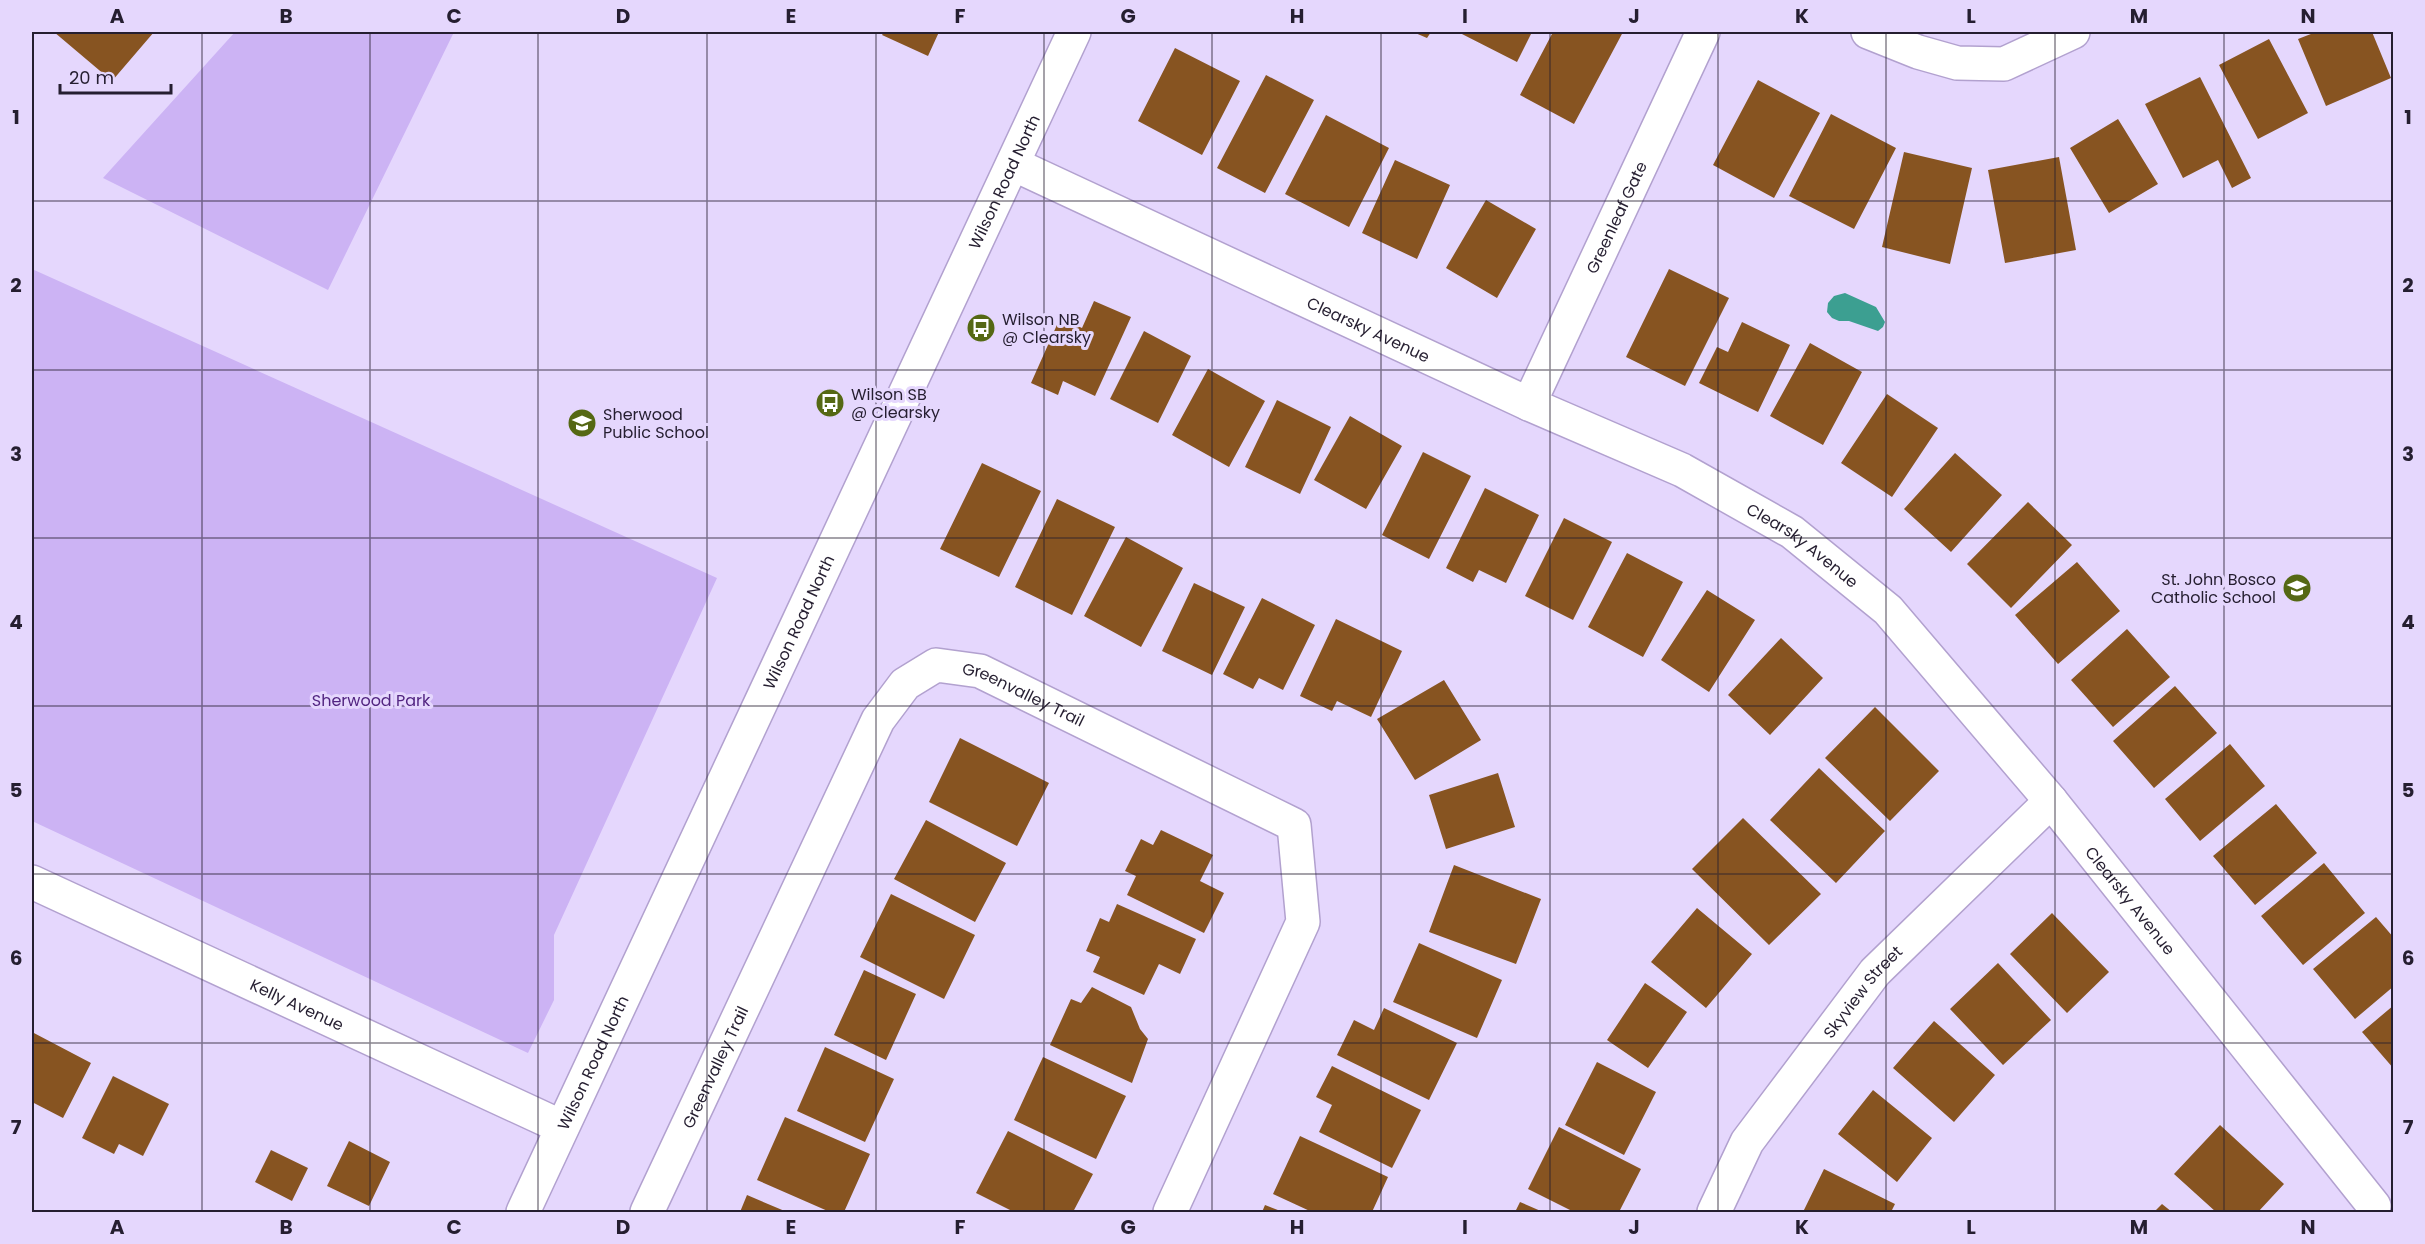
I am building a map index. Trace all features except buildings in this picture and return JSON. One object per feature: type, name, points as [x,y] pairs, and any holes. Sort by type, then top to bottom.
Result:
[{"type":"street","name":"Wilson Road North","points":[[523,1212],[1074,32]]},
{"type":"street","name":"Greenleaf Gate","points":[[1529,404],[1703,32]]},
{"type":"street","points":[[1868,32],[1918,52],[1957,63],[2004,64],[2073,32]]},
{"type":"street","name":"Clearsky Avenue","points":[[1013,164],[1529,404],[1682,470],[1792,532],[1888,610],[2051,801],[2379,1203]]},
{"type":"street","name":"Greenvalley Trail","points":[[647,1212],[878,720],[905,684],[936,665],[980,671],[1294,825],[1303,922],[1170,1212]]},
{"type":"street","name":"Skyview Street","points":[[1714,1212],[1747,1142],[1875,972],[2051,801]]},
{"type":"street","name":"Kelly Avenue","points":[[32,882],[562,1127]]},
{"type":"green space","points":[[235,32],[454,32],[328,290],[103,178]]},
{"type":"green space","name":"Sherwood Park","points":[[32,269],[717,578],[554,935],[554,1000],[528,1053],[32,821]]},
{"type":"shaded area","points":[[1845,293],[1876,307],[1885,322],[1883,327],[1878,331],[1832,318],[1827,312],[1828,303],[1834,296]]},
{"type":"place","name":"Wilson NB @ Clearsky","points":[[981,328]]},
{"type":"place","name":"Wilson SB @ Clearsky","points":[[830,403]]},
{"type":"place","name":"Sherwood Public School","points":[[582,423]]},
{"type":"place","name":"St. John Bosco Catholic School","points":[[2297,588]]}]
